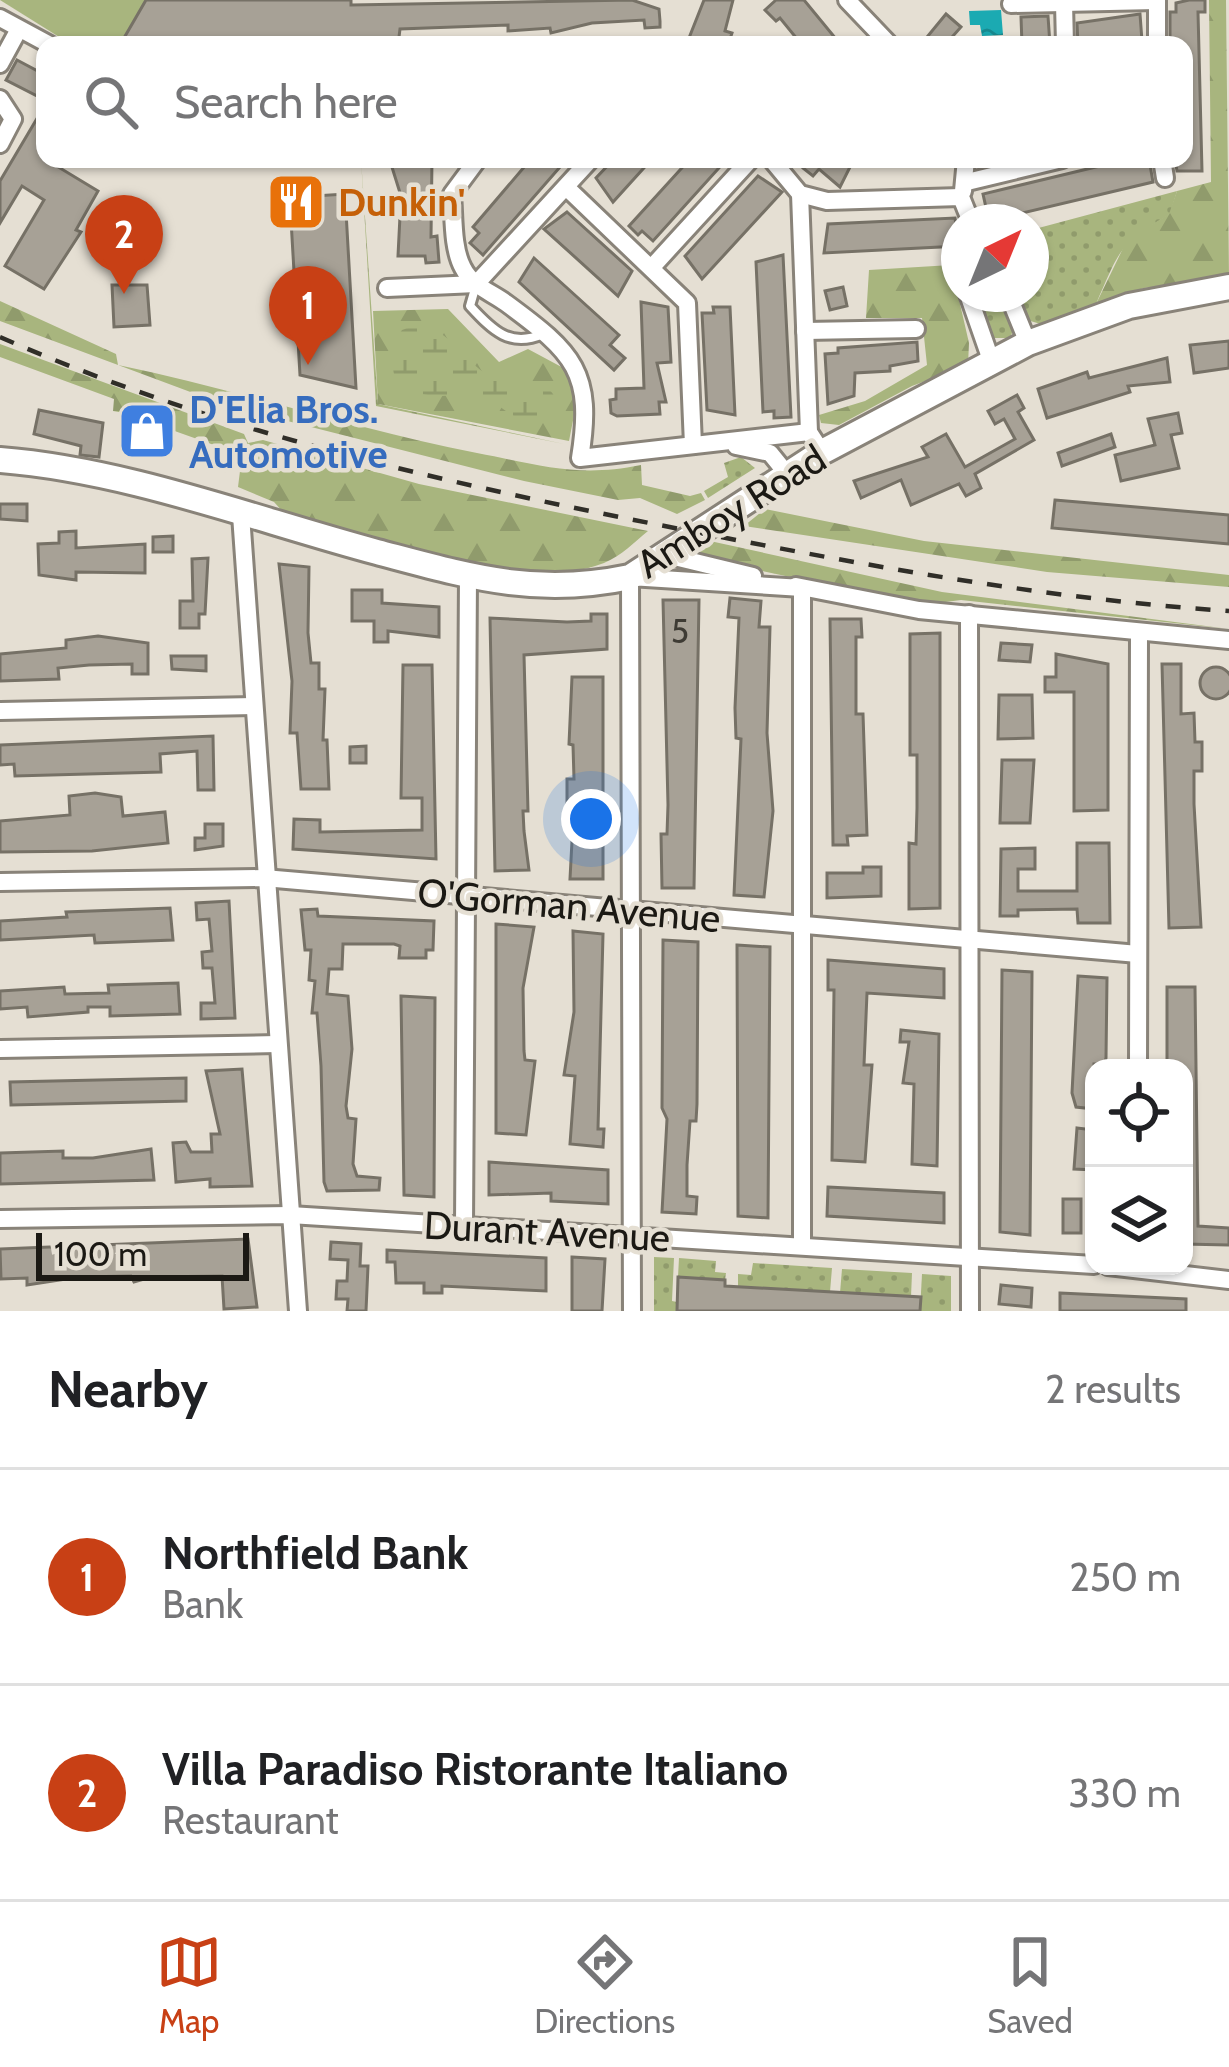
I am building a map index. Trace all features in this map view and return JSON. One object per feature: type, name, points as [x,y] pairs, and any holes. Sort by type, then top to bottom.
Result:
[{"type":"main road","name":"Amboy Road","points":[[0,460],[137,486],[468,576],[529,587],[630,577],[787,474],[815,442],[1028,343],[1130,306],[1229,287]]},
{"type":"street","points":[[848,0],[882,36]]},
{"type":"street","points":[[1011,4],[1156,0],[1157,36]]},
{"type":"street","points":[[1064,3],[1065,36]]},
{"type":"street","points":[[0,18],[36,38]]},
{"type":"street","points":[[0,64],[19,29]]},
{"type":"street","points":[[0,99],[13,119],[0,144]]},
{"type":"street","points":[[471,168],[452,194],[460,265],[476,284],[544,333],[584,383],[587,409],[580,458],[693,446],[815,442],[800,194],[778,168]]},
{"type":"street","points":[[387,288],[476,284],[583,168]]},
{"type":"street","points":[[653,266],[743,168]]},
{"type":"street","points":[[965,168],[967,204]]},
{"type":"street","points":[[800,194],[847,203],[964,189],[1028,168]]},
{"type":"street","points":[[566,187],[687,303],[693,446]]},
{"type":"street","points":[[974,312],[992,363]]},
{"type":"street","points":[[1015,312],[1028,343]]},
{"type":"street","points":[[805,331],[916,329]]},
{"type":"street","points":[[723,444],[770,453],[787,474]]},
{"type":"street","points":[[241,515],[298,1311]]},
{"type":"street","points":[[662,554],[864,602],[1229,640]]},
{"type":"street","points":[[464,1226],[468,576]]},
{"type":"street","points":[[632,1311],[630,577],[802,588]]},
{"type":"street","points":[[802,588],[802,1246]]},
{"type":"street","points":[[969,614],[970,1311]]},
{"type":"street","points":[[1138,1059],[1139,634]]},
{"type":"street","points":[[0,711],[254,706]]},
{"type":"street","name":"O'Gorman Avenue","points":[[0,882],[264,878],[1138,954]]},
{"type":"street","points":[[0,1049],[277,1044]]},
{"type":"street","name":"Durant Avenue","points":[[0,1220],[290,1215],[1085,1264]]},
{"type":"street","points":[[1193,1275],[1229,1280]]},
{"type":"lane","points":[[476,284],[470,307],[508,340],[524,342],[544,333]]},
{"type":"green space","points":[[0,0],[146,0],[125,36],[58,36]]},
{"type":"green space","points":[[1209,0],[1226,0],[1229,278],[1144,288],[1096,304],[1127,240],[1169,214],[1177,191],[1211,182]]},
{"type":"green space","points":[[362,168],[378,404],[564,444],[376,406]]},
{"type":"green space","points":[[1177,191],[1170,214],[1123,250],[1096,304],[1044,325],[1027,320],[1023,312],[1049,312],[1049,225]]},
{"type":"green space","points":[[941,266],[941,312],[962,312],[968,365],[912,386],[839,425],[821,423],[819,415],[865,401],[927,365],[922,318],[866,318],[869,270]]},
{"type":"green space","points":[[0,301],[116,354],[118,365],[0,321]]},
{"type":"green space","points":[[448,309],[499,362],[528,349],[569,371],[578,395],[569,441],[378,404],[373,311]]},
{"type":"green space","points":[[982,312],[1007,312],[1014,328],[1010,338],[993,338]]},
{"type":"green space","points":[[417,325],[440,333],[495,379],[546,387],[559,405],[539,423],[517,418],[470,391],[442,396],[404,391],[395,379],[389,349],[402,330]]},
{"type":"green space","points":[[0,344],[244,434],[248,443],[263,440],[419,484],[648,531],[611,560],[568,572],[486,568],[400,548],[284,513],[274,502],[238,487],[242,455],[169,429],[170,421],[113,411],[114,399],[0,357]]},
{"type":"green space","points":[[118,365],[520,462],[578,470],[641,465],[642,485],[690,496],[701,493],[705,500],[677,514],[640,498],[618,500],[524,481],[228,406]]},
{"type":"green space","points":[[741,457],[755,468],[708,498],[704,491],[728,477],[724,463]]},
{"type":"green space","points":[[765,509],[924,541],[1229,575],[1229,587],[1047,572],[744,526]]},
{"type":"green space","points":[[710,541],[942,592],[1229,629],[961,600],[922,605],[701,558],[699,550]]},
{"type":"green space","points":[[654,1257],[674,1258],[672,1301],[677,1302],[677,1311],[654,1311]]},
{"type":"green space","points":[[679,1258],[716,1261],[715,1272],[726,1273],[725,1280],[678,1277]]},
{"type":"green space","points":[[753,1263],[832,1268],[830,1292],[738,1287],[738,1274],[751,1275]]},
{"type":"green space","points":[[842,1269],[912,1273],[911,1297],[840,1293]]},
{"type":"green space","points":[[922,1274],[951,1276],[951,1311],[920,1311]]},
{"type":"water","points":[[1001,10],[1003,35],[982,36],[980,25],[970,25],[969,11]]},
{"type":"building","points":[[146,0],[351,0],[351,5],[632,0],[659,9],[660,27],[645,28],[644,20],[592,23],[551,33],[550,28],[508,31],[508,25],[400,29],[399,36],[125,36]]},
{"type":"building","points":[[704,0],[733,0],[725,31],[731,36],[690,36]]},
{"type":"building","points":[[776,0],[804,0],[834,36],[795,36],[780,18],[776,21],[765,10]]},
{"type":"building","points":[[1205,0],[1205,12],[1198,12],[1202,171],[1176,168],[1193,168],[1193,36],[1170,36],[1170,12],[1176,12],[1176,3]]},
{"type":"building","points":[[946,14],[961,27],[953,36],[928,36]]},
{"type":"building","points":[[1140,14],[1142,36],[1078,36],[1077,23]]},
{"type":"building","points":[[1048,16],[1049,36],[1022,36],[1021,17]]},
{"type":"building","points":[[17,60],[36,70],[36,95],[6,80]]},
{"type":"building","points":[[36,120],[36,168],[60,168],[98,191],[76,230],[81,232],[44,289],[5,266],[44,200],[22,186],[0,223],[0,181]]},
{"type":"building","points":[[392,168],[432,168],[431,237],[437,236],[439,262],[426,263],[425,256],[398,256],[401,196]]},
{"type":"building","points":[[523,168],[559,168],[483,255],[470,243],[479,233],[473,227]]},
{"type":"building","points":[[605,168],[644,168],[613,202],[596,178]]},
{"type":"building","points":[[682,168],[719,168],[653,241],[629,226]]},
{"type":"building","points":[[803,168],[850,168],[840,187],[819,169],[813,176]]},
{"type":"building","points":[[1091,168],[1151,168],[1153,182],[1049,207],[985,204],[983,194]]},
{"type":"building","points":[[758,176],[782,192],[702,279],[685,256]]},
{"type":"building","points":[[345,194],[356,388],[300,375],[291,220],[284,220],[283,198]]},
{"type":"building","points":[[567,212],[632,271],[618,296],[544,229]]},
{"type":"building","points":[[941,219],[941,247],[824,253],[828,224]]},
{"type":"building","points":[[783,255],[791,417],[774,418],[774,411],[763,412],[756,262]]},
{"type":"building","points":[[534,258],[619,335],[610,345],[625,358],[614,370],[519,282]]},
{"type":"building","points":[[112,285],[147,285],[150,325],[114,327]]},
{"type":"building","points":[[843,287],[847,306],[830,310],[825,291]]},
{"type":"building","points":[[641,302],[668,307],[671,362],[657,363],[666,402],[659,402],[660,414],[617,416],[611,413],[610,400],[616,399],[616,389],[644,388]]},
{"type":"building","points":[[713,307],[730,307],[735,415],[707,410],[702,313],[714,313]]},
{"type":"building","points":[[1229,341],[1229,368],[1194,373],[1190,345]]},
{"type":"building","points":[[917,342],[918,361],[890,366],[890,371],[855,373],[854,396],[828,404],[825,354],[838,353],[838,348]]},
{"type":"building","points":[[1167,358],[1170,382],[1128,386],[1130,392],[1047,418],[1038,389],[1087,372],[1089,378]]},
{"type":"building","points":[[1017,395],[1024,408],[1018,412],[1034,440],[975,474],[981,488],[966,496],[959,484],[911,505],[901,480],[861,498],[854,481],[928,457],[922,447],[946,434],[965,467],[1015,439],[1004,419],[995,424],[988,411]]},
{"type":"building","points":[[39,410],[103,423],[99,457],[80,455],[81,446],[34,434]]},
{"type":"building","points":[[1178,413],[1182,433],[1171,435],[1179,468],[1121,481],[1115,455],[1155,445],[1148,419]]},
{"type":"building","points":[[132,416],[167,424],[163,441],[128,432]]},
{"type":"building","points":[[1111,434],[1115,447],[1062,466],[1058,453]]},
{"type":"building","points":[[1055,500],[1229,515],[1229,544],[1052,528]]},
{"type":"building","points":[[0,504],[27,504],[27,521],[0,519]]},
{"type":"building","points":[[76,531],[76,548],[145,544],[145,573],[76,572],[76,580],[39,575],[38,544],[59,543],[59,532]]},
{"type":"building","points":[[173,536],[173,552],[153,552],[153,537]]},
{"type":"building","points":[[208,558],[205,614],[199,614],[199,628],[180,628],[180,601],[193,601],[192,559]]},
{"type":"building","points":[[279,564],[309,567],[308,633],[311,663],[319,663],[319,689],[325,689],[323,740],[327,740],[329,789],[301,789],[297,733],[290,733],[292,681]]},
{"type":"building","points":[[352,590],[382,590],[382,603],[439,607],[439,637],[388,631],[388,642],[374,642],[374,621],[352,621]]},
{"type":"building","points":[[730,598],[761,601],[759,627],[770,627],[767,733],[773,811],[764,897],[734,895],[741,739],[736,738],[735,708],[739,618],[728,617]]},
{"type":"building","points":[[663,600],[699,600],[694,888],[662,888],[661,834],[667,834],[668,805]]},
{"type":"building","points":[[591,614],[607,614],[607,649],[524,655],[528,811],[523,811],[529,870],[495,871],[490,618],[567,622],[591,621]]},
{"type":"building","points":[[830,619],[861,619],[862,637],[856,637],[856,714],[863,714],[867,835],[847,836],[848,845],[833,845]]},
{"type":"building","points":[[940,633],[940,908],[909,909],[909,843],[916,844],[917,808],[917,755],[910,755],[910,634]]},
{"type":"building","points":[[98,636],[148,643],[148,674],[132,674],[132,664],[89,665],[58,668],[59,679],[0,681],[0,654],[66,648],[66,640]]},
{"type":"building","points":[[1001,643],[1032,645],[1030,662],[999,660]]},
{"type":"building","points":[[1056,654],[1108,664],[1108,810],[1074,811],[1074,692],[1045,692],[1045,677],[1056,677]]},
{"type":"building","points":[[171,656],[206,656],[206,671],[172,669]]},
{"type":"building","points":[[1162,664],[1181,664],[1181,714],[1194,713],[1195,742],[1202,742],[1202,771],[1194,771],[1201,927],[1169,928]]},
{"type":"building","points":[[403,665],[432,665],[436,859],[293,849],[294,819],[320,820],[320,832],[422,830],[422,798],[401,798]]},
{"type":"building","points":[[1216,667],[1227,672],[1227,694],[1216,699],[1205,694],[1200,683],[1205,672]]},
{"type":"building","points":[[572,677],[603,677],[603,879],[570,879],[573,822],[567,822],[567,779],[574,779],[573,745],[569,744]]},
{"type":"building","points":[[999,695],[1032,695],[1033,738],[998,739]]},
{"type":"building","points":[[213,736],[214,790],[198,790],[197,751],[160,754],[161,772],[15,776],[14,764],[0,765],[0,745]]},
{"type":"building","points":[[366,746],[366,763],[350,763],[350,747]]},
{"type":"building","points":[[1002,760],[1034,760],[1030,823],[1000,823]]},
{"type":"building","points":[[69,796],[121,797],[123,816],[165,812],[168,843],[92,851],[0,852],[0,821],[70,815]]},
{"type":"building","points":[[205,824],[223,824],[223,846],[195,850],[195,838],[205,838]]},
{"type":"building","points":[[1077,843],[1109,843],[1110,923],[1078,923],[1077,909],[1018,910],[1018,916],[1000,916],[1001,849],[1035,848],[1035,869],[1018,869],[1018,891],[1077,891]]},
{"type":"building","points":[[863,867],[881,867],[881,896],[827,898],[827,873],[863,873]]},
{"type":"building","points":[[229,901],[235,1018],[201,1019],[201,1003],[215,1003],[212,968],[203,968],[202,952],[212,951],[209,919],[197,920],[196,903]]},
{"type":"building","points":[[170,908],[173,940],[95,943],[94,935],[0,940],[0,921],[67,917],[66,912]]},
{"type":"building","points":[[317,909],[318,916],[434,921],[433,950],[426,950],[426,958],[399,958],[400,946],[394,944],[343,944],[342,969],[329,969],[327,994],[348,996],[352,1049],[346,1106],[348,1118],[356,1119],[353,1164],[357,1176],[380,1178],[379,1190],[327,1191],[324,1182],[321,1066],[317,1013],[312,1013],[315,981],[309,980],[311,950],[305,950],[301,910]]},
{"type":"building","points":[[496,924],[534,927],[523,988],[525,1060],[535,1061],[526,1135],[496,1133]]},
{"type":"building","points":[[573,931],[603,934],[598,1129],[604,1129],[603,1147],[570,1144],[575,1076],[564,1075],[574,1012]]},
{"type":"building","points":[[663,940],[698,942],[697,1104],[696,1121],[690,1121],[687,1165],[687,1196],[697,1197],[696,1214],[662,1212],[667,1119],[662,1108]]},
{"type":"building","points":[[737,945],[770,947],[768,1218],[738,1216]]},
{"type":"building","points":[[828,960],[944,969],[944,998],[867,993],[864,1065],[872,1065],[865,1162],[832,1160],[834,990],[828,990]]},
{"type":"building","points":[[1002,970],[1032,972],[1030,1235],[1000,1232]]},
{"type":"building","points":[[1078,976],[1107,978],[1106,1058],[1085,1059],[1085,1108],[1076,1107],[1072,1093]]},
{"type":"building","points":[[178,983],[180,1014],[110,1016],[110,1007],[88,1007],[88,1012],[28,1017],[27,1007],[0,1009],[0,991],[64,987],[65,994],[109,993],[108,985]]},
{"type":"building","points":[[1167,987],[1195,987],[1198,1226],[1229,1228],[1229,1245],[1193,1244],[1193,1059],[1167,1059]]},
{"type":"building","points":[[401,996],[435,998],[434,1197],[404,1195]]},
{"type":"building","points":[[901,1030],[939,1034],[937,1166],[912,1164],[914,1084],[903,1083],[909,1042],[900,1042]]},
{"type":"building","points":[[242,1069],[252,1186],[210,1187],[210,1179],[176,1182],[173,1143],[186,1142],[191,1152],[212,1152],[211,1134],[220,1134],[206,1071]]},
{"type":"building","points":[[186,1078],[186,1101],[11,1105],[10,1082]]},
{"type":"building","points":[[1077,1128],[1085,1129],[1085,1170],[1074,1169]]},
{"type":"building","points":[[151,1149],[154,1180],[0,1184],[0,1153],[63,1151],[63,1158],[93,1158]]},
{"type":"building","points":[[489,1162],[608,1170],[608,1204],[551,1201],[551,1193],[489,1195]]},
{"type":"building","points":[[828,1187],[944,1193],[944,1223],[827,1216]]},
{"type":"building","points":[[1063,1199],[1081,1199],[1081,1233],[1063,1233]]},
{"type":"building","points":[[248,1239],[257,1307],[224,1309],[222,1276],[151,1277],[134,1282],[131,1276],[79,1277],[27,1285],[27,1278],[1,1279],[0,1249]]},
{"type":"building","points":[[331,1242],[361,1244],[360,1266],[368,1266],[366,1311],[347,1311],[348,1299],[336,1299],[337,1281],[347,1281],[348,1260],[330,1259]]},
{"type":"building","points":[[387,1250],[546,1258],[546,1291],[442,1286],[442,1293],[424,1293],[424,1283],[396,1283],[395,1262],[387,1262]]},
{"type":"building","points":[[572,1257],[605,1259],[602,1311],[572,1311]]},
{"type":"building","points":[[678,1277],[725,1280],[725,1286],[921,1297],[920,1311],[677,1311]]},
{"type":"building","points":[[1001,1285],[1032,1288],[1031,1307],[999,1304]]},
{"type":"building","points":[[1060,1293],[1186,1299],[1186,1311],[1060,1311]]},
{"type":"railway","points":[[0,337],[168,402],[253,429],[514,495],[958,580],[1229,611]]},
{"type":"place","name":"Dunkin'","points":[[296,202]]},
{"type":"place","name":"Villa Paradiso Ristorante Italiano","points":[[124,294]]},
{"type":"place","name":"Northfield Bank","points":[[308,365]]},
{"type":"place","name":"D'Elia Bros. Automotive","points":[[147,431]]}]
